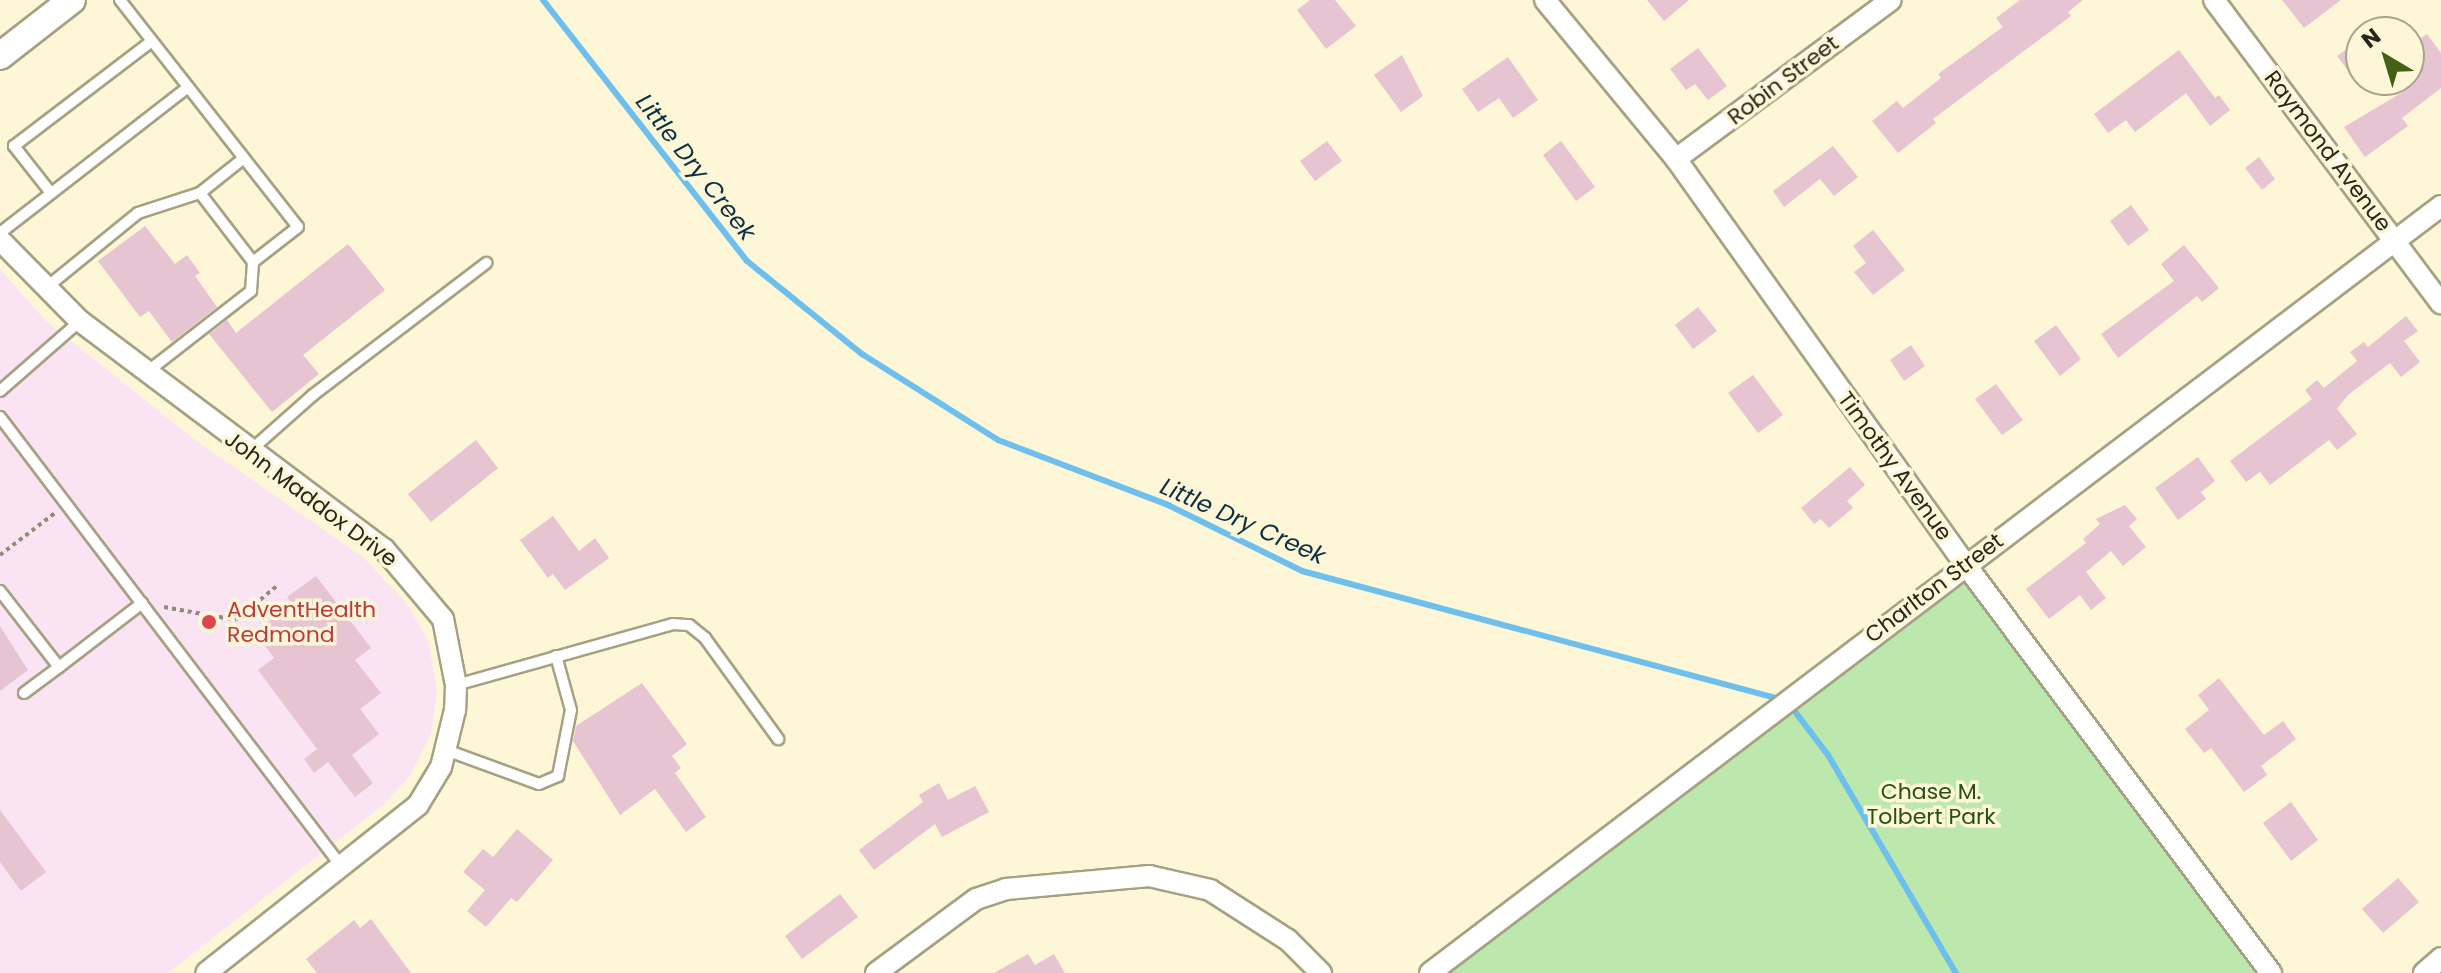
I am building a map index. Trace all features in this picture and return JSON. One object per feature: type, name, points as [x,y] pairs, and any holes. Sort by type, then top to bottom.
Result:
[{"type":"street","points":[[0,56],[72,0]]},
{"type":"street","name":"Timothy Avenue","points":[[1545,0],[1676,159],[1965,564],[2271,973]]},
{"type":"street","name":"Robin Street","points":[[1676,159],[1891,0]]},
{"type":"street","name":"Raymond Avenue","points":[[2214,0],[2441,303]]},
{"type":"street","name":"Charlton Street","points":[[1430,973],[1965,564],[2441,206]]},
{"type":"street","name":"John Maddox Drive","points":[[0,240],[80,321],[250,452],[384,549],[418,584],[443,619],[456,685],[446,750],[418,805],[344,868],[206,973]]},
{"type":"street","points":[[876,973],[976,899],[1006,889],[1149,876],[1210,890],[1288,940],[1321,973]]},
{"type":"street","points":[[2424,973],[2441,958]]},
{"type":"lane","points":[[120,0],[298,227],[253,262]]},
{"type":"lane","points":[[51,193],[14,146],[152,41]]},
{"type":"lane","points":[[0,233],[188,87]]},
{"type":"lane","points":[[47,287],[138,213],[200,193],[244,158]]},
{"type":"lane","points":[[146,373],[251,291],[253,262],[200,193]]},
{"type":"lane","points":[[250,452],[271,429],[486,263]]},
{"type":"lane","points":[[0,391],[80,321]]},
{"type":"lane","points":[[0,417],[344,868]]},
{"type":"lane","points":[[0,591],[59,667]]},
{"type":"lane","points":[[24,693],[142,603]]},
{"type":"lane","points":[[456,685],[673,624],[689,625],[705,638],[778,739]]},
{"type":"lane","points":[[446,750],[539,784],[558,776],[571,710],[556,656]]},
{"type":"path","points":[[0,555],[66,504]]},
{"type":"path","points":[[142,603],[236,620],[278,585]]},
{"type":"shaded area","name":"AdventHealth Redmond","points":[[0,269],[45,320],[195,440],[364,558],[407,604],[428,640],[437,691],[431,734],[410,776],[383,805],[168,973],[0,973]]},
{"type":"green space","name":"Chase M. Tolbert Park","points":[[1965,564],[2271,973],[1430,973]]},
{"type":"building","points":[[1310,0],[1335,0],[1356,26],[1326,49],[1297,10]]},
{"type":"building","points":[[1647,0],[1689,0],[1664,21]]},
{"type":"building","points":[[2020,0],[2083,0],[2068,12],[2071,16],[1933,119],[1936,123],[1898,153],[1872,121],[1897,101],[1903,108],[1941,78],[1938,74],[2003,27],[1996,18]]},
{"type":"building","points":[[2282,0],[2341,0],[2304,28]]},
{"type":"building","points":[[2427,34],[2441,53],[2441,88],[2402,118],[2408,126],[2365,157],[2344,127],[2396,96],[2425,96]]},
{"type":"building","points":[[1698,48],[1727,86],[1708,100],[1695,84],[1686,90],[1670,69]]},
{"type":"building","points":[[2179,50],[2215,98],[2219,95],[2230,110],[2210,126],[2186,93],[2135,132],[2126,120],[2108,133],[2094,114]]},
{"type":"building","points":[[2345,50],[2345,67],[2337,56]]},
{"type":"building","points":[[1402,55],[1423,96],[1401,112],[1374,75]]},
{"type":"building","points":[[1508,57],[1538,100],[1513,118],[1499,98],[1478,112],[1462,89]]},
{"type":"building","points":[[1327,141],[1342,161],[1315,181],[1300,161]]},
{"type":"building","points":[[1561,141],[1595,187],[1576,201],[1543,155]]},
{"type":"building","points":[[1833,146],[1858,177],[1834,196],[1820,179],[1784,207],[1773,191]]},
{"type":"building","points":[[2259,157],[2275,179],[2262,190],[2245,168]]},
{"type":"building","points":[[2131,205],[2149,230],[2128,246],[2110,221]]},
{"type":"building","points":[[145,226],[175,264],[187,255],[200,273],[195,276],[217,307],[172,342],[149,311],[140,317],[98,261]]},
{"type":"building","points":[[1873,230],[1905,270],[1873,295],[1854,272],[1866,263],[1853,246]]},
{"type":"building","points":[[348,244],[385,290],[303,355],[319,374],[272,412],[209,334],[227,320],[236,333]]},
{"type":"building","points":[[2184,245],[2219,288],[2202,302],[2197,296],[2118,358],[2101,334],[2174,281],[2161,264]]},
{"type":"building","points":[[1698,307],[1717,331],[1693,349],[1675,325]]},
{"type":"building","points":[[2406,316],[2418,331],[2404,341],[2420,362],[2401,377],[2390,363],[2348,395],[2337,409],[2357,434],[2337,450],[2329,440],[2270,485],[2260,472],[2246,482],[2230,461],[2312,399],[2305,390],[2317,380],[2324,388],[2357,361],[2350,352],[2364,342],[2368,347]]},
{"type":"building","points":[[2056,325],[2081,359],[2060,376],[2034,341]]},
{"type":"building","points":[[1911,345],[1925,366],[1904,381],[1890,360]]},
{"type":"building","points":[[1753,375],[1783,415],[1758,433],[1728,393]]},
{"type":"building","points":[[1996,384],[2023,420],[2002,435],[1975,399]]},
{"type":"building","points":[[476,440],[498,468],[431,522],[408,494]]},
{"type":"building","points":[[2198,457],[2215,481],[2201,492],[2206,499],[2178,520],[2155,488]]},
{"type":"building","points":[[1850,467],[1865,485],[1847,501],[1853,508],[1829,528],[1821,519],[1814,524],[1801,508]]},
{"type":"building","points":[[2125,505],[2137,519],[2129,526],[2146,547],[2123,566],[2111,551],[2086,572],[2106,598],[2091,610],[2080,595],[2049,619],[2026,589],[2086,543],[2083,539],[2100,524],[2096,519]]},
{"type":"building","points":[[553,516],[579,551],[595,538],[609,558],[565,590],[553,574],[548,578],[520,540]]},
{"type":"building","points":[[316,576],[371,648],[355,660],[381,693],[360,709],[379,734],[352,755],[373,783],[355,797],[328,762],[314,773],[304,759],[317,749],[258,670],[274,658],[255,632],[292,604],[287,597]]},
{"type":"building","points":[[0,626],[28,670],[0,691]]},
{"type":"building","points":[[2219,678],[2264,735],[2283,721],[2296,739],[2261,766],[2267,775],[2244,792],[2211,748],[2204,753],[2185,729],[2209,710],[2198,695]]},
{"type":"building","points":[[642,683],[687,744],[672,756],[681,768],[675,773],[706,817],[686,832],[655,789],[620,815],[573,741],[576,726]]},
{"type":"building","points":[[939,783],[948,800],[975,786],[989,812],[942,837],[935,824],[874,870],[859,850],[923,802],[919,795]]},
{"type":"building","points":[[2291,802],[2318,840],[2291,861],[2263,823]]},
{"type":"building","points":[[0,810],[46,872],[21,891],[0,862]]},
{"type":"building","points":[[517,829],[553,860],[517,902],[511,898],[486,927],[467,911],[485,890],[463,872],[483,849],[493,857]]},
{"type":"building","points":[[2398,878],[2419,902],[2383,933],[2362,909]]},
{"type":"building","points":[[840,894],[858,917],[802,959],[785,936]]},
{"type":"building","points":[[371,919],[411,973],[317,973],[306,959],[354,920],[360,928]]},
{"type":"building","points":[[1028,954],[1035,965],[1054,954],[1065,973],[994,973]]},
{"type":"waterway","name":"Little Dry Creek","points":[[543,0],[747,261],[862,354],[998,440],[1168,505],[1302,571],[1781,699]]},
{"type":"waterway","name":"Little Dry Creek","points":[[1790,705],[1828,755],[1956,973]]},
{"type":"place","name":"AdventHealth Redmond","points":[[209,622]]}]
